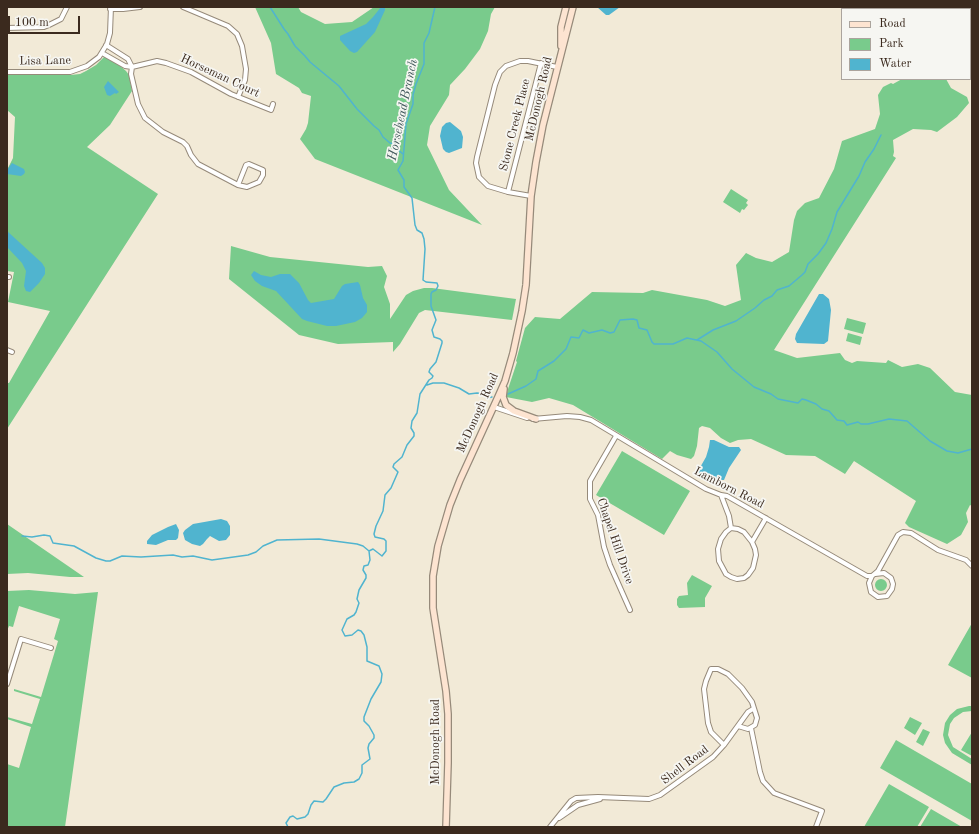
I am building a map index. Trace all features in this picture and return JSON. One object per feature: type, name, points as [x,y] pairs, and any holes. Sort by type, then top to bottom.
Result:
[{"type":"main road","points":[[560,56],[561,27],[566,7]]},
{"type":"main road","name":"McDonogh Road","points":[[446,827],[448,714],[433,608],[433,576],[438,546],[450,505],[505,381],[518,332],[528,262],[531,196],[539,146],[572,7]]},
{"type":"main road","points":[[505,381],[503,397],[506,405],[514,411],[536,419]]},
{"type":"street","points":[[7,28],[44,27],[50,25],[61,18],[66,7]]},
{"type":"street","points":[[132,67],[125,66],[102,53],[110,33],[110,8],[123,10],[140,7]]},
{"type":"street","points":[[183,7],[192,9],[228,26],[240,40],[246,62],[246,69],[245,80],[238,97]]},
{"type":"street","points":[[106,45],[128,59],[132,67],[131,74],[138,104],[146,118],[163,132],[183,142],[198,164],[238,186],[247,187],[255,185],[261,179],[264,170],[249,164],[246,166],[238,186]]},
{"type":"street","name":"Lisa Lane","points":[[7,72],[61,72],[78,70],[87,66],[102,53]]},
{"type":"street","name":"Horseman Court","points":[[132,67],[157,61],[166,63],[191,72],[223,90],[271,110],[273,104]]},
{"type":"street","points":[[531,196],[494,188],[483,182],[477,171],[477,157],[495,85],[500,72],[506,66],[520,61],[541,63],[557,68]]},
{"type":"street","name":"Stone Creek Place","points":[[508,192],[541,63]]},
{"type":"street","name":"Lamborn Road","points":[[494,407],[519,416],[536,419],[567,416],[591,420],[706,489],[720,496],[727,496],[864,575],[873,575]]},
{"type":"street","name":"Chapel Hill Drive","points":[[616,436],[590,481],[590,499],[598,515],[604,547],[610,565],[630,610]]},
{"type":"street","points":[[720,496],[729,516],[731,528]]},
{"type":"street","points":[[752,542],[766,518]]},
{"type":"street","points":[[731,528],[741,531],[752,542],[755,549],[756,555],[753,568],[744,578],[731,578],[726,574],[721,567],[718,557],[718,549],[721,539],[731,528]]},
{"type":"street","points":[[873,575],[884,573],[891,578],[893,587],[889,594],[881,597],[873,594],[869,586],[873,575],[878,571],[898,536],[903,532],[911,534],[938,550],[966,560],[972,566]]},
{"type":"street","points":[[7,684],[21,639],[51,648]]},
{"type":"street","points":[[724,745],[711,732],[708,723],[704,689],[711,669],[724,671],[748,695],[757,718],[756,722],[751,728],[738,726]]},
{"type":"street","name":"Shell Road","points":[[550,827],[571,801],[576,798],[649,799],[660,795],[706,762],[724,745],[748,712],[753,709]]},
{"type":"street","points":[[751,728],[763,781],[774,793],[822,811],[816,827]]},
{"type":"street","name":"Shell Road","points":[[555,820],[583,803],[608,798]]},
{"type":"green space","points":[[255,7],[298,7],[301,12],[325,24],[352,22],[374,7],[495,7],[491,14],[488,31],[480,49],[465,69],[450,85],[449,95],[430,126],[427,145],[449,190],[482,225],[315,159],[300,139],[308,123],[311,96],[302,93],[299,88],[276,74],[271,43]]},
{"type":"green space","points":[[105,56],[126,71],[129,75],[132,91],[110,125],[87,147],[158,194],[7,429],[7,383],[9,383],[50,311],[8,302],[14,272],[7,271],[7,170],[13,158],[15,117],[7,110],[7,75],[80,74],[96,65]]},
{"type":"green space","points":[[900,80],[947,80],[951,88],[967,97],[969,103],[957,117],[937,132],[931,130],[913,129],[893,140],[893,156],[896,158],[774,350],[797,358],[840,353],[845,360],[852,363],[857,361],[886,363],[888,360],[902,367],[918,364],[930,368],[955,392],[972,395],[972,506],[970,505],[966,513],[968,522],[961,535],[947,544],[909,527],[905,523],[916,501],[854,461],[845,474],[815,456],[786,455],[751,439],[738,440],[730,443],[721,438],[710,428],[702,426],[699,428],[697,446],[694,456],[691,459],[677,455],[670,451],[662,459],[573,405],[549,398],[532,402],[506,397],[517,362],[516,361],[525,328],[535,317],[560,319],[592,292],[643,293],[652,290],[707,300],[725,306],[741,300],[736,265],[746,253],[756,258],[772,262],[789,252],[794,220],[797,211],[805,203],[819,198],[834,169],[842,141],[875,129],[880,114],[878,95],[883,87],[891,83],[893,84]]},
{"type":"green space","points":[[731,189],[748,200],[746,203],[748,205],[744,210],[742,209],[740,213],[723,202]]},
{"type":"green space","points":[[231,246],[270,257],[368,267],[382,266],[387,276],[384,287],[390,304],[390,319],[406,295],[424,288],[432,288],[516,299],[512,320],[425,310],[419,313],[400,344],[393,352],[393,342],[338,344],[299,335],[229,279]]},
{"type":"green space","points":[[847,318],[866,323],[863,334],[844,329]]},
{"type":"green space","points":[[848,333],[862,337],[860,345],[846,341]]},
{"type":"green space","points":[[622,451],[690,491],[664,535],[596,495]]},
{"type":"green space","points":[[7,524],[84,577],[28,573],[7,574]]},
{"type":"green space","points":[[692,575],[712,586],[705,598],[705,607],[679,608],[677,605],[677,599],[679,596],[688,595],[687,583]]},
{"type":"green space","points":[[883,579],[886,580],[886,590],[879,591],[876,590],[875,583],[876,580]]},
{"type":"green space","points":[[29,590],[75,594],[98,592],[65,827],[7,827],[7,764],[19,768],[31,727],[7,719],[7,717],[32,724],[40,699],[14,691],[14,689],[41,697],[58,641],[54,639],[60,619],[19,606],[13,627],[9,626],[7,631],[7,591]]},
{"type":"green space","points":[[972,623],[972,678],[948,665]]},
{"type":"green space","points":[[972,706],[972,711],[963,712],[954,718],[950,724],[948,735],[953,747],[972,759],[972,765],[952,753],[945,743],[943,735],[945,723],[950,715],[957,709]]},
{"type":"green space","points":[[910,717],[922,723],[915,735],[904,728]]},
{"type":"green space","points":[[923,729],[930,732],[923,746],[916,742]]},
{"type":"green space","points":[[972,732],[972,756],[961,750]]},
{"type":"green space","points":[[896,740],[972,784],[972,821],[880,768]]},
{"type":"green space","points":[[889,784],[929,807],[917,827],[864,827]]},
{"type":"green space","points":[[931,809],[962,827],[920,827]]},
{"type":"water","points":[[381,7],[385,7],[385,10],[375,32],[357,52],[354,53],[350,51],[340,40],[340,36],[366,24]]},
{"type":"water","points":[[597,7],[620,7],[609,15],[606,15]]},
{"type":"water","points":[[108,81],[119,92],[110,96],[107,95],[104,87]]},
{"type":"water","points":[[450,122],[461,131],[463,137],[462,148],[449,153],[443,149],[440,136],[442,127],[446,123]]},
{"type":"water","points":[[12,163],[24,169],[24,174],[21,176],[7,174],[7,170]]},
{"type":"water","points":[[7,231],[42,263],[45,268],[45,274],[30,292],[26,291],[24,286],[26,271],[22,263],[7,247]]},
{"type":"water","points":[[254,271],[261,275],[271,277],[280,274],[290,274],[299,283],[311,303],[334,299],[342,286],[345,284],[358,282],[367,305],[367,312],[362,318],[355,322],[336,326],[327,326],[307,321],[302,319],[276,291],[262,286],[255,281],[251,275]]},
{"type":"water","points":[[819,294],[823,294],[829,299],[831,310],[828,341],[824,344],[797,343],[795,339],[796,334]]},
{"type":"water","points":[[710,440],[714,440],[729,447],[739,447],[741,450],[729,468],[724,480],[713,480],[699,474],[698,471],[706,457]]},
{"type":"water","points":[[221,519],[227,521],[230,526],[230,535],[226,540],[219,541],[210,536],[200,546],[185,540],[183,533],[193,524]]},
{"type":"water","points":[[176,524],[179,530],[178,538],[176,540],[168,540],[156,545],[147,544],[147,541],[152,535]]},
{"type":"waterway","points":[[270,7],[295,46],[310,62],[339,86],[357,109],[379,130],[383,137],[390,143],[394,144],[403,154]]},
{"type":"waterway","name":"Horsehead Branch","points":[[288,827],[286,823],[290,817],[293,816],[297,819],[305,817],[314,801],[323,802],[334,787],[344,783],[354,782],[359,779],[362,773],[362,765],[370,759],[368,748],[369,744],[374,738],[369,726],[364,721],[364,717],[371,699],[381,682],[382,674],[379,666],[367,661],[367,647],[364,635],[361,631],[358,630],[352,635],[345,636],[342,630],[347,619],[356,612],[359,603],[357,599],[359,590],[366,578],[363,570],[364,566],[368,565],[370,560],[369,551],[373,549],[382,556],[386,551],[386,541],[375,537],[374,534],[376,526],[383,511],[385,495],[391,488],[398,472],[393,467],[394,464],[402,457],[407,445],[414,436],[411,428],[412,421],[417,413],[420,394],[433,376],[429,372],[436,362],[442,343],[440,339],[434,337],[432,330],[436,320],[431,306],[431,294],[438,286],[437,283],[426,282],[423,280],[425,249],[424,239],[422,233],[417,230],[415,225],[412,198],[404,187],[404,180],[398,170],[403,161],[406,124],[413,104],[413,95],[416,84],[424,64],[424,43],[429,33],[435,7]]},
{"type":"waterway","points":[[697,340],[713,330],[736,321],[764,300],[772,296],[777,290],[789,286],[805,272],[808,264],[826,243],[837,212],[859,176],[865,162],[881,135]]},
{"type":"waterway","points":[[508,394],[526,386],[536,379],[538,371],[554,361],[566,349],[571,337],[579,338],[583,330],[589,333],[602,330],[610,333],[614,332],[620,320],[633,319],[637,320],[639,328],[647,330],[654,344],[673,344],[687,338],[701,341],[717,352],[732,369],[754,387],[771,394],[778,399],[798,403],[802,399],[806,400],[816,404],[822,409],[829,411],[837,420],[844,421],[847,425],[858,422],[861,424],[868,424],[889,419],[907,421],[930,441],[947,451],[958,453],[972,449]]},
{"type":"waterway","points":[[427,385],[433,383],[444,383],[459,388],[469,394],[477,393],[484,394],[487,398],[492,397]]},
{"type":"waterway","points":[[22,536],[50,536],[53,543],[74,546],[96,558],[106,561],[122,556],[141,557],[173,555],[182,557],[193,556],[212,560],[248,555],[277,540],[319,539],[357,544],[363,546],[369,551]]}]
